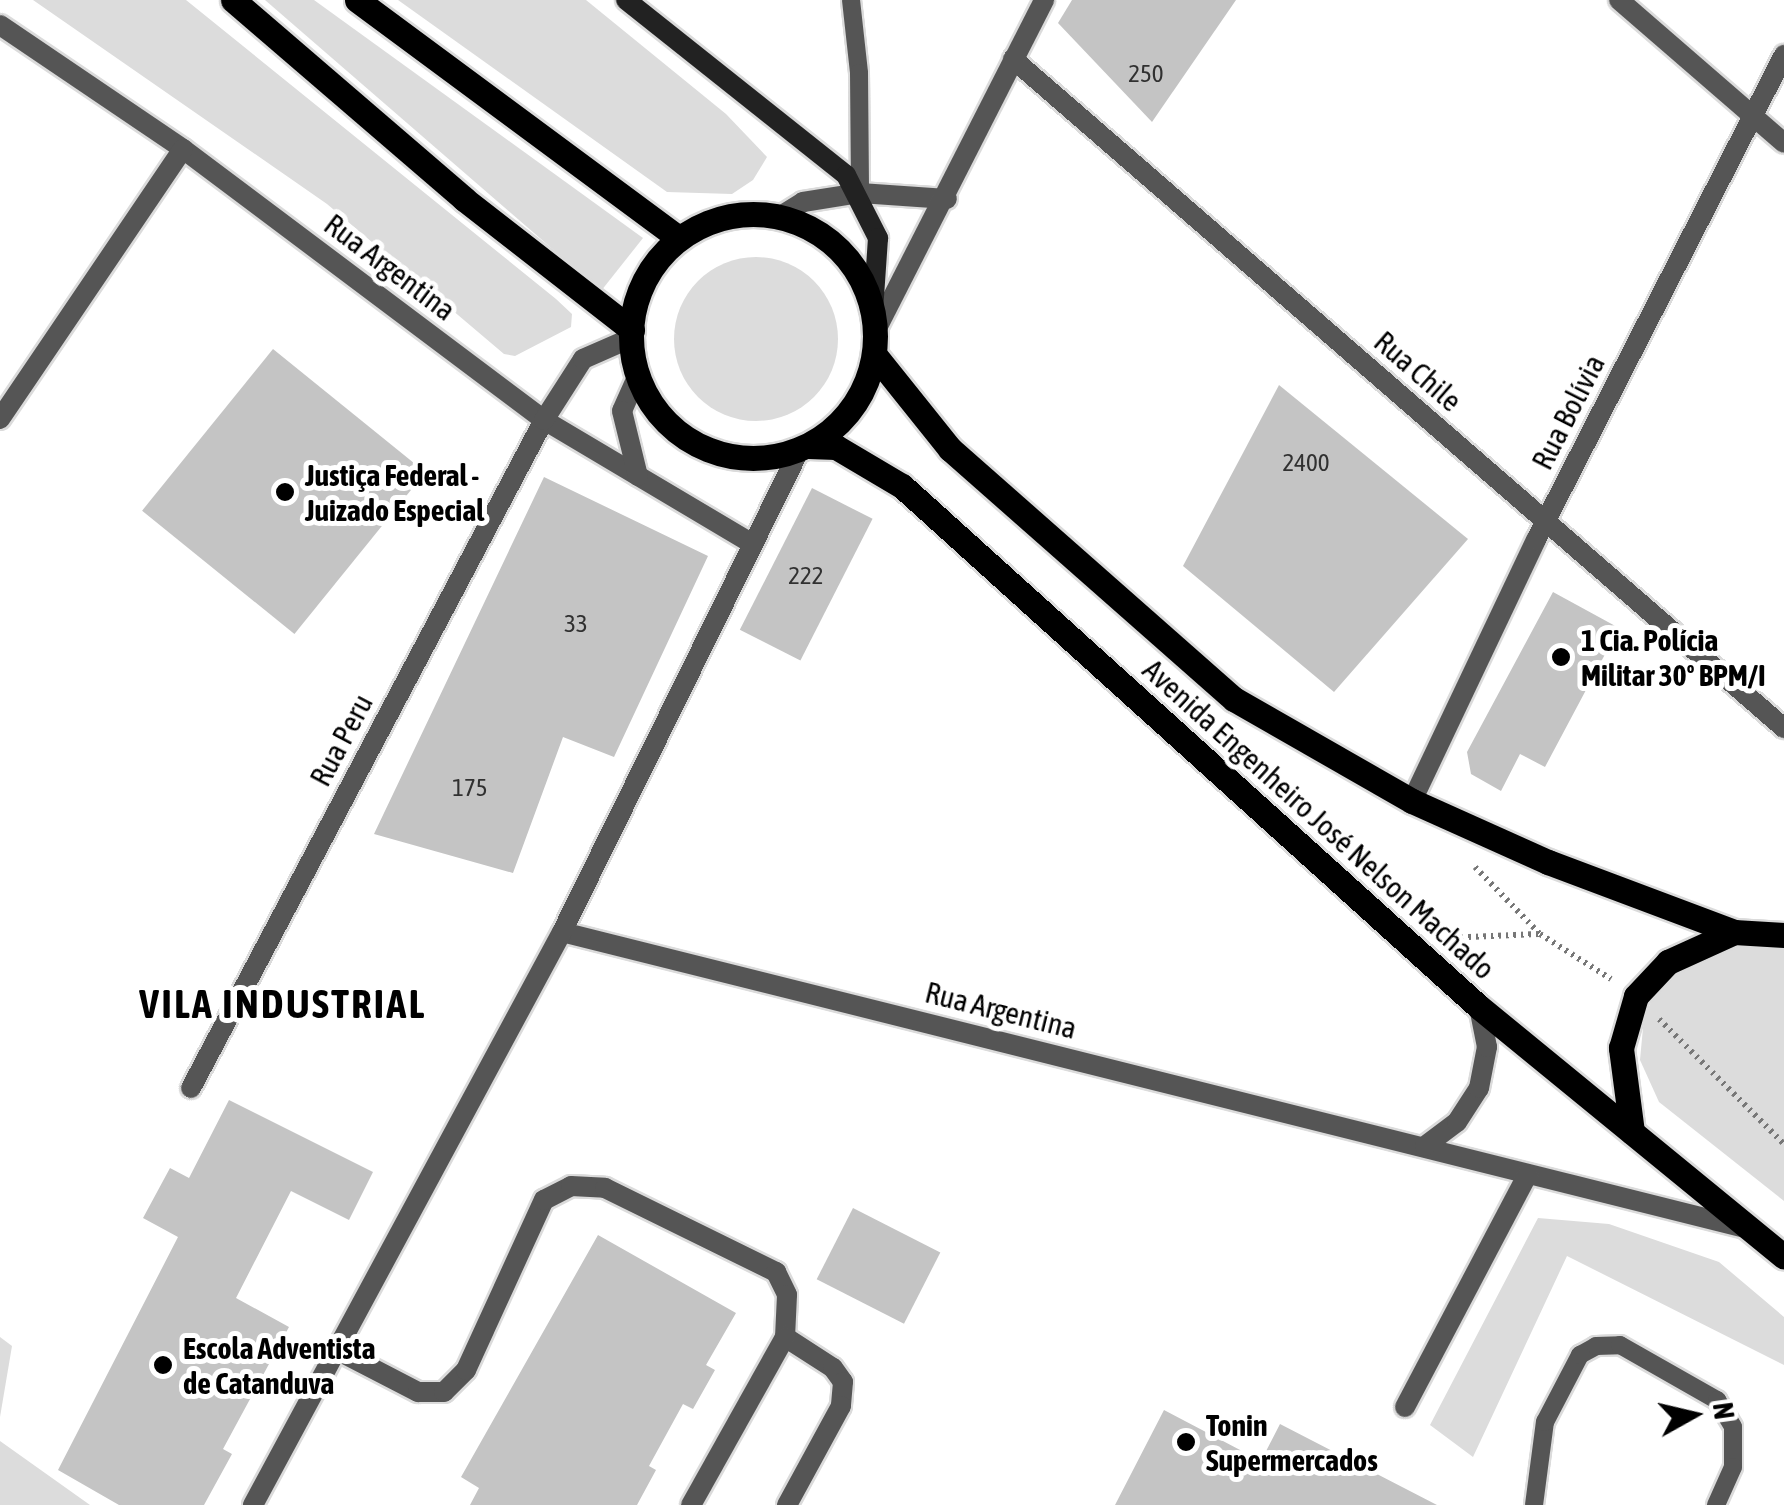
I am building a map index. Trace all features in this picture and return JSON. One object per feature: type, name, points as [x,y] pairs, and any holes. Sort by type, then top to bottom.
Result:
[{"type":"main road","points":[[233,0],[464,199],[632,334]]},
{"type":"main road","points":[[357,0],[679,238]]},
{"type":"main road","points":[[736,214],[779,217],[826,237],[847,258],[874,333],[856,404],[804,447],[745,458],[716,452],[668,423],[638,375],[632,334],[640,290],[679,238],[736,214]]},
{"type":"main road","name":"Avenida Engenheiro José Nelson Machado","points":[[874,333],[950,449],[1234,699],[1412,801],[1548,862],[1734,932],[1784,935]]},
{"type":"main road","name":"Avenida Engenheiro José Nelson Machado","points":[[804,447],[836,447],[902,486],[1479,1007],[1784,1257]]},
{"type":"main road","points":[[1632,1132],[1621,1048],[1636,996],[1668,962],[1734,932]]},
{"type":"main road","points":[[1753,1230],[1784,1238]]},
{"type":"street","points":[[626,0],[763,105],[860,193],[882,261],[874,333]]},
{"type":"street","points":[[874,333],[947,199],[1044,0]]},
{"type":"street","points":[[1619,0],[1784,144]]},
{"type":"street","name":"Rua Argentina","points":[[0,25],[183,149],[544,420],[752,543]]},
{"type":"street","name":"Rua Bolívia","points":[[1412,801],[1546,522],[1784,55]]},
{"type":"street","name":"Rua Chile","points":[[1013,59],[1784,728]]},
{"type":"street","points":[[0,418],[183,149]]},
{"type":"street","points":[[779,217],[803,202],[860,193],[947,199]]},
{"type":"street","name":"Rua Peru","points":[[190,1088],[544,420],[583,359],[632,334]]},
{"type":"street","points":[[638,375],[622,410],[638,476]]},
{"type":"street","points":[[253,1505],[332,1348],[562,932],[752,543],[804,447]]},
{"type":"street","name":"Rua Argentina","points":[[562,932],[1753,1230]]},
{"type":"street","points":[[1424,1146],[1457,1122],[1479,1088],[1487,1048],[1479,1007]]},
{"type":"street","points":[[1405,1407],[1528,1174]]},
{"type":"street","points":[[332,1348],[418,1392],[444,1392],[466,1370],[544,1200],[571,1186],[604,1188],[776,1272],[788,1295],[785,1337],[691,1505]]},
{"type":"street","points":[[785,1337],[833,1368],[842,1382],[841,1406],[788,1505]]},
{"type":"lane","points":[[851,0],[860,73],[860,193]]},
{"type":"lane","points":[[1534,1505],[1544,1422],[1580,1355],[1596,1346],[1620,1345],[1718,1400],[1733,1426],[1733,1467],[1716,1505]]},
{"type":"path","points":[[1403,940],[1540,934],[1636,996],[1784,1144]]},
{"type":"shaded area","points":[[33,0],[186,0],[556,299],[572,314],[571,327],[515,356],[504,354],[327,204]]},
{"type":"shaded area","points":[[265,0],[314,0],[643,238],[601,291]]},
{"type":"shaded area","points":[[398,0],[586,0],[726,114],[767,157],[753,180],[732,194],[667,192]]},
{"type":"shaded area","points":[[756,257],[787,264],[814,281],[831,308],[838,339],[831,370],[814,397],[787,414],[756,421],[725,414],[698,397],[681,370],[674,339],[681,308],[698,281],[725,264]]},
{"type":"shaded area","points":[[1736,940],[1784,942],[1784,1201],[1659,1102],[1640,1060],[1644,1017],[1658,988],[1694,958]]},
{"type":"shaded area","points":[[1538,1218],[1609,1224],[1719,1262],[1784,1317],[1784,1365],[1567,1256],[1473,1457],[1430,1425]]},
{"type":"shaded area","points":[[0,1337],[12,1346],[0,1417]]},
{"type":"shaded area","points":[[0,1441],[90,1505],[0,1505]]},
{"type":"building","points":[[1072,0],[1236,0],[1152,122],[1058,23]]},
{"type":"building","name":"Justiça Federal - Juizado Especial","points":[[273,349],[425,472],[294,634],[142,511]]},
{"type":"building","points":[[1279,385],[1468,539],[1334,692],[1183,566]]},
{"type":"building","points":[[544,477],[708,556],[614,757],[563,737],[513,873],[374,834]]},
{"type":"building","points":[[812,488],[873,519],[800,661],[740,630]]},
{"type":"building","points":[[1553,592],[1619,628],[1545,767],[1520,754],[1501,791],[1471,774],[1467,752]]},
{"type":"building","points":[[229,1100],[373,1172],[349,1220],[291,1191],[236,1298],[289,1327],[223,1449],[232,1454],[204,1505],[119,1505],[58,1470],[178,1237],[143,1218],[170,1168],[189,1178]]},
{"type":"building","points":[[853,1208],[940,1252],[904,1324],[817,1279]]},
{"type":"building","points":[[598,1235],[736,1313],[706,1365],[715,1370],[693,1409],[683,1404],[649,1466],[656,1470],[637,1505],[470,1505],[479,1488],[461,1477]]},
{"type":"building","name":"Tonin Supermercados","points":[[1164,1410],[1261,1461],[1280,1424],[1437,1505],[1115,1505]]},
{"type":"place","name":"Justiça Federal - Juizado Especial","points":[[285,492]]},
{"type":"place","name":"1 Cia. Polícia Militar 30º BPM/I","points":[[1561,657]]},
{"type":"place","name":"Escola Adventista de Catanduva","points":[[163,1365]]},
{"type":"place","name":"Tonin Supermercados","points":[[1186,1442]]},
{"type":"district","name":"VILA INDUSTRIAL","points":[[283,1004]]}]
